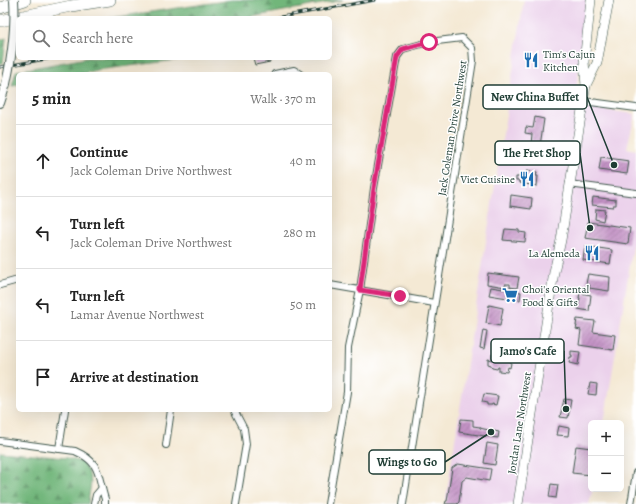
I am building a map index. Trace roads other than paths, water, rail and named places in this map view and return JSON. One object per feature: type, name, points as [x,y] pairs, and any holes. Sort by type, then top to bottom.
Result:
[{"type":"highway","points":[[0,8],[25,0]]},
{"type":"highway","points":[[24,16],[71,6],[110,0]]},
{"type":"highway","points":[[0,21],[16,18]]},
{"type":"main road","name":"Jordan Lane Northwest","points":[[518,504],[554,272],[561,240],[586,85],[584,62],[591,0]]},
{"type":"main road","name":"Jordan Lane Northwest","points":[[586,85],[597,63],[609,0]]},
{"type":"street","points":[[0,103],[12,58],[15,21],[14,0]]},
{"type":"street","name":"Jack Coleman Drive Northwest","points":[[328,504],[347,392],[348,348],[360,290],[374,188],[397,57],[403,49],[429,42],[462,38],[472,48],[473,61],[403,504]]},
{"type":"street","points":[[285,72],[294,70],[297,72]]},
{"type":"street","points":[[583,101],[636,108]]},
{"type":"street","points":[[570,184],[636,193]]},
{"type":"street","points":[[0,285],[16,281]]},
{"type":"street","points":[[332,285],[434,303]]},
{"type":"street","points":[[59,449],[64,412]]},
{"type":"street","points":[[166,445],[172,412]]},
{"type":"street","points":[[236,412],[244,429],[246,444],[236,504]]},
{"type":"street","points":[[0,441],[75,451],[83,455],[97,468],[106,499],[105,504]]},
{"type":"street","points":[[631,504],[636,473]]},
{"type":"street","points":[[94,504],[96,496],[102,488]]},
{"type":"railway","points":[[286,16],[375,0]]},
{"type":"railway","points":[[0,67],[40,60]]},
{"type":"place","name":"Tim's Cajun Kitchen","points":[[531,60]]},
{"type":"place","name":"New China Buffet","points":[[614,165]]},
{"type":"place","name":"Viet Cuisine","points":[[527,179]]},
{"type":"place","name":"The Fret Shop","points":[[590,228]]},
{"type":"place","name":"La Alemeda","points":[[592,253]]},
{"type":"place","name":"Choi's Oriental Food & Gifts","points":[[510,295]]},
{"type":"place","name":"Jamo's Cafe","points":[[566,409]]},
{"type":"place","name":"Wings to Go","points":[[491,432]]}]
